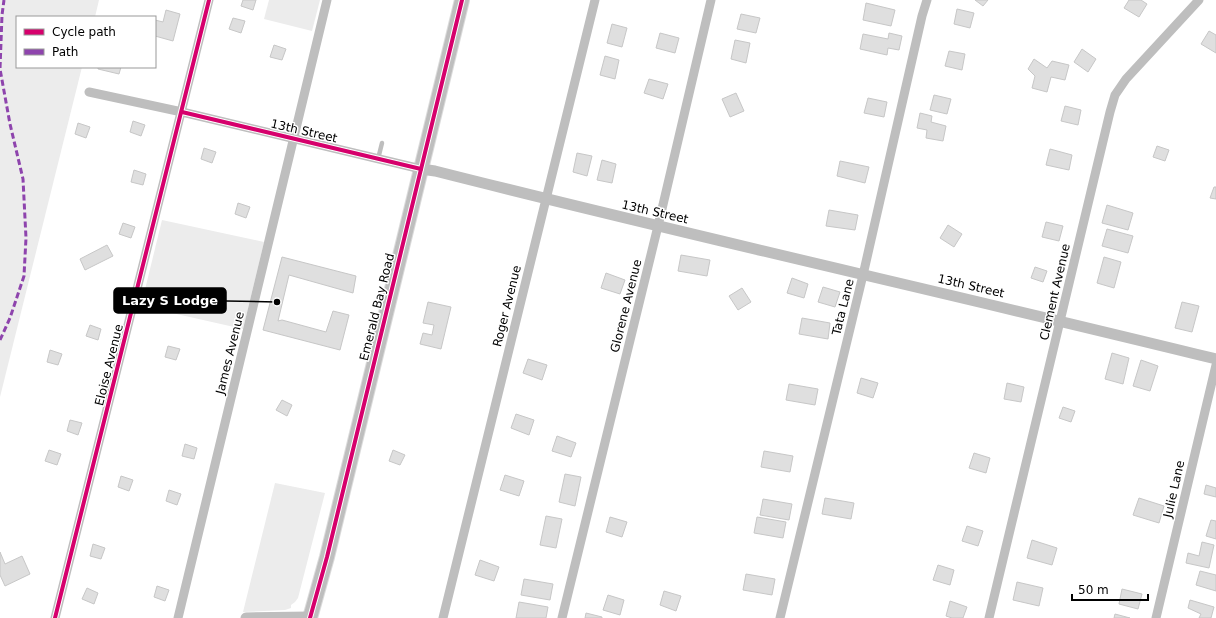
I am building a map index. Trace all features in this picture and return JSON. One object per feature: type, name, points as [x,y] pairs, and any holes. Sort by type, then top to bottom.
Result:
[{"type":"main road","name":"Emerald Bay Road","points":[[310,618],[327,557],[462,0]]},
{"type":"street","name":"Eloise Avenue","points":[[55,618],[209,0]]},
{"type":"street","name":"James Avenue","points":[[178,618],[327,0]]},
{"type":"street","name":"Roger Avenue","points":[[443,618],[545,199],[596,0]]},
{"type":"street","name":"Glorene Avenue","points":[[562,618],[712,0]]},
{"type":"street","name":"Tata Lane","points":[[780,618],[927,0]]},
{"type":"street","name":"Clement Avenue","points":[[989,618],[1115,95],[1126,79],[1199,0]]},
{"type":"street","name":"13th Street","points":[[89,92],[182,112],[420,169],[435,171],[545,199],[1216,358]]},
{"type":"street","name":"Julie Lane","points":[[1156,618],[1216,365]]},
{"type":"street","points":[[246,618],[310,618]]},
{"type":"lane","points":[[378,159],[382,143]]},
{"type":"shaded area","points":[[0,0],[99,0],[95,16],[16,16],[16,68],[82,68],[0,397]]},
{"type":"shaded area","points":[[269,0],[320,0],[312,31],[264,19]]},
{"type":"shaded area","points":[[162,220],[264,242],[243,329],[141,306]]},
{"type":"shaded area","points":[[275,483],[325,493],[298,598],[291,605],[291,608],[285,610],[243,612]]},
{"type":"building","points":[[243,0],[256,0],[253,10],[241,6]]},
{"type":"building","points":[[975,0],[988,0],[983,6]]},
{"type":"building","points":[[1129,0],[1141,0],[1147,4],[1139,17],[1124,8]]},
{"type":"building","points":[[866,3],[895,10],[891,26],[863,20]]},
{"type":"building","points":[[957,9],[974,13],[970,28],[954,24]]},
{"type":"building","points":[[166,10],[180,14],[173,41],[156,36],[156,20],[163,22]]},
{"type":"building","points":[[741,14],[760,18],[756,33],[737,29]]},
{"type":"building","points":[[233,18],[245,21],[241,33],[229,29]]},
{"type":"building","points":[[612,24],[627,28],[622,47],[607,43]]},
{"type":"building","points":[[1209,31],[1216,35],[1216,53],[1201,44]]},
{"type":"building","points":[[660,33],[679,38],[675,53],[656,48]]},
{"type":"building","points":[[889,33],[902,36],[899,50],[888,48],[887,55],[860,49],[863,34],[888,39]]},
{"type":"building","points":[[735,40],[750,43],[746,63],[731,59]]},
{"type":"building","points":[[274,45],[286,49],[282,60],[270,57]]},
{"type":"building","points":[[1082,49],[1096,59],[1088,72],[1074,62]]},
{"type":"building","points":[[949,51],[965,54],[962,70],[945,66]]},
{"type":"building","points":[[605,56],[619,60],[615,79],[600,75]]},
{"type":"building","points":[[1034,59],[1047,68],[1052,61],[1069,65],[1065,80],[1051,77],[1047,92],[1032,88],[1035,76],[1028,69]]},
{"type":"building","points":[[98,68],[121,68],[119,74]]},
{"type":"building","points":[[649,79],[668,84],[663,99],[644,93]]},
{"type":"building","points":[[736,93],[744,111],[730,117],[722,99]]},
{"type":"building","points":[[934,95],[951,99],[947,114],[930,110]]},
{"type":"building","points":[[868,98],[887,102],[884,117],[864,113]]},
{"type":"building","points":[[1065,106],[1081,110],[1078,125],[1061,121]]},
{"type":"building","points":[[920,113],[932,116],[931,122],[946,126],[943,141],[926,138],[927,130],[917,128]]},
{"type":"building","points":[[133,121],[145,125],[141,136],[130,132]]},
{"type":"building","points":[[78,123],[90,127],[86,138],[75,134]]},
{"type":"building","points":[[1157,146],[1169,150],[1165,161],[1153,157]]},
{"type":"building","points":[[204,148],[216,152],[212,163],[201,159]]},
{"type":"building","points":[[1050,149],[1072,155],[1069,170],[1046,165]]},
{"type":"building","points":[[577,153],[592,156],[587,176],[573,172]]},
{"type":"building","points":[[602,160],[616,164],[612,183],[597,180]]},
{"type":"building","points":[[840,161],[869,167],[865,183],[837,176]]},
{"type":"building","points":[[134,170],[146,174],[143,185],[131,182]]},
{"type":"building","points":[[1214,187],[1216,187],[1216,199],[1210,198]]},
{"type":"building","points":[[238,203],[250,207],[246,218],[235,214]]},
{"type":"building","points":[[1107,205],[1133,213],[1128,230],[1102,223]]},
{"type":"building","points":[[829,210],[858,215],[855,230],[826,226]]},
{"type":"building","points":[[1046,222],[1063,226],[1059,241],[1042,237]]},
{"type":"building","points":[[123,223],[135,227],[131,238],[119,234]]},
{"type":"building","points":[[948,225],[962,234],[954,247],[940,238]]},
{"type":"building","points":[[1107,229],[1133,236],[1128,253],[1102,246]]},
{"type":"building","points":[[107,245],[113,256],[85,270],[80,259]]},
{"type":"building","points":[[681,255],[710,260],[707,276],[678,271]]},
{"type":"building","points":[[282,257],[356,276],[353,293],[289,275],[278,321],[282,320],[326,332],[333,311],[349,315],[340,350],[263,330]]},
{"type":"building","points":[[1104,257],[1121,262],[1114,288],[1097,283]]},
{"type":"building","points":[[1035,267],[1047,271],[1043,282],[1031,278]]},
{"type":"building","points":[[606,273],[625,280],[620,294],[601,288]]},
{"type":"building","points":[[792,278],[808,284],[804,298],[787,293]]},
{"type":"building","points":[[823,287],[840,292],[835,307],[818,302]]},
{"type":"building","points":[[742,288],[751,302],[738,310],[729,296]]},
{"type":"building","points":[[428,302],[451,307],[441,349],[420,344],[423,333],[432,335],[434,325],[423,323]]},
{"type":"building","points":[[1182,302],[1199,306],[1192,332],[1175,328]]},
{"type":"building","points":[[802,318],[830,323],[828,339],[799,334]]},
{"type":"building","points":[[90,325],[101,329],[98,340],[86,336]]},
{"type":"building","points":[[168,346],[180,349],[176,360],[165,357]]},
{"type":"building","points":[[50,350],[62,354],[58,365],[47,362]]},
{"type":"building","points":[[1112,353],[1129,358],[1123,384],[1105,379]]},
{"type":"building","points":[[528,359],[547,365],[542,380],[523,373]]},
{"type":"building","points":[[1141,360],[1158,366],[1150,391],[1133,386]]},
{"type":"building","points":[[861,378],[878,383],[873,398],[857,393]]},
{"type":"building","points":[[1007,383],[1024,387],[1021,402],[1004,399]]},
{"type":"building","points":[[789,384],[818,389],[815,405],[786,400]]},
{"type":"building","points":[[282,400],[292,405],[287,416],[276,410]]},
{"type":"building","points":[[1063,407],[1075,411],[1071,422],[1059,418]]},
{"type":"building","points":[[516,414],[534,420],[529,435],[511,428]]},
{"type":"building","points":[[70,420],[82,423],[78,435],[67,431]]},
{"type":"building","points":[[557,436],[576,443],[571,457],[552,451]]},
{"type":"building","points":[[185,444],[197,448],[194,459],[182,456]]},
{"type":"building","points":[[49,450],[61,454],[57,465],[45,461]]},
{"type":"building","points":[[393,450],[405,455],[400,465],[389,461]]},
{"type":"building","points":[[764,451],[793,456],[790,472],[761,467]]},
{"type":"building","points":[[974,453],[990,458],[986,473],[969,468]]},
{"type":"building","points":[[565,474],[581,477],[575,506],[559,502]]},
{"type":"building","points":[[505,475],[524,481],[519,496],[500,490]]},
{"type":"building","points":[[121,476],[133,480],[129,491],[118,487]]},
{"type":"building","points":[[1206,485],[1216,488],[1216,497],[1204,494]]},
{"type":"building","points":[[169,490],[181,494],[177,505],[166,501]]},
{"type":"building","points":[[825,498],[854,503],[851,519],[822,514]]},
{"type":"building","points":[[1139,498],[1164,506],[1159,523],[1133,515]]},
{"type":"building","points":[[763,499],[792,504],[789,520],[760,515]]},
{"type":"building","points":[[546,516],[562,519],[556,548],[540,545]]},
{"type":"building","points":[[610,517],[627,522],[622,537],[606,532]]},
{"type":"building","points":[[757,517],[786,522],[783,538],[754,533]]},
{"type":"building","points":[[1211,520],[1216,521],[1216,539],[1206,536]]},
{"type":"building","points":[[967,526],[983,531],[978,546],[962,541]]},
{"type":"building","points":[[1032,540],[1057,548],[1052,565],[1027,558]]},
{"type":"building","points":[[1202,542],[1214,545],[1209,568],[1186,563],[1188,553],[1199,556]]},
{"type":"building","points":[[93,544],[105,548],[101,559],[90,556]]},
{"type":"building","points":[[0,552],[5,564],[22,556],[30,574],[5,586],[0,575]]},
{"type":"building","points":[[480,560],[499,567],[494,581],[475,575]]},
{"type":"building","points":[[938,565],[954,570],[950,585],[933,580]]},
{"type":"building","points":[[1200,571],[1216,575],[1216,591],[1196,585]]},
{"type":"building","points":[[746,574],[775,579],[772,595],[743,590]]},
{"type":"building","points":[[524,579],[553,584],[550,600],[521,595]]},
{"type":"building","points":[[1017,582],[1043,588],[1039,606],[1013,600]]},
{"type":"building","points":[[157,586],[169,590],[165,601],[154,597]]},
{"type":"building","points":[[87,588],[98,593],[94,604],[82,599]]},
{"type":"building","points":[[1122,589],[1142,594],[1138,609],[1119,604]]},
{"type":"building","points":[[664,591],[681,596],[676,611],[660,605]]},
{"type":"building","points":[[608,595],[624,600],[620,615],[603,610]]},
{"type":"building","points":[[1190,600],[1214,607],[1211,618],[1199,618],[1201,614],[1188,608]]},
{"type":"building","points":[[950,601],[967,607],[963,618],[952,618],[946,616]]},
{"type":"building","points":[[519,602],[548,607],[546,618],[516,618]]},
{"type":"building","points":[[586,613],[602,617],[602,618],[585,618]]},
{"type":"building","points":[[1115,614],[1130,618],[1114,618]]},
{"type":"marked path","points":[[0,340],[10,318],[24,276],[26,238],[23,179],[10,124],[0,69],[4,0]]},
{"type":"cycle path","points":[[55,618],[209,0]]},
{"type":"cycle path","points":[[310,618],[327,557],[462,0]]},
{"type":"cycle path","points":[[182,112],[421,169]]},
{"type":"place","name":"Lazy S Lodge","points":[[277,302]]}]
